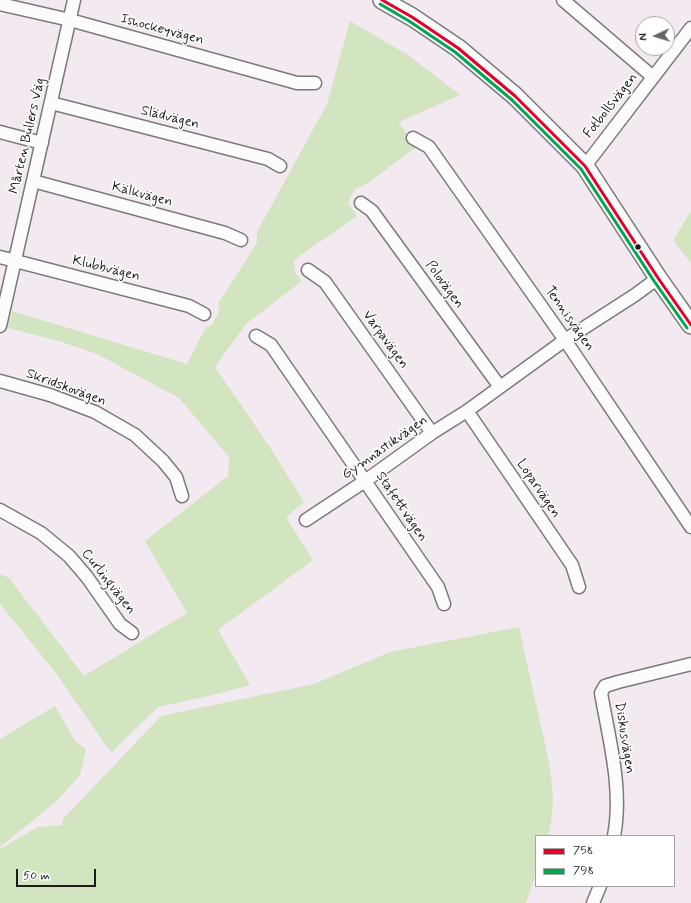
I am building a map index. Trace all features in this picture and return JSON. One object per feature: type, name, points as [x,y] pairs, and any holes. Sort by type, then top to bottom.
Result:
[{"type":"street","name":"Mårten Bullers Väg","points":[[0,326],[74,0]]},
{"type":"street","points":[[382,0],[412,17],[458,48],[515,96],[585,166],[658,278],[691,325]]},
{"type":"street","points":[[563,0],[653,77]]},
{"type":"street","name":"Ishockeyvägen","points":[[0,4],[70,20],[298,83],[315,83]]},
{"type":"street","name":"Fotbollsvägen","points":[[585,166],[691,28]]},
{"type":"street","name":"Slädvägen","points":[[51,103],[268,159],[280,166]]},
{"type":"street","points":[[0,132],[42,143]]},
{"type":"street","name":"Tennisvägen","points":[[413,138],[429,147],[565,340],[691,527]]},
{"type":"street","name":"Kälkvägen","points":[[33,181],[225,233],[241,240]]},
{"type":"street","name":"Polovägen","points":[[361,203],[372,211],[500,387]]},
{"type":"street","name":"Klubbvägen","points":[[0,257],[189,306],[204,314]]},
{"type":"street","name":"Varpavägen","points":[[308,270],[325,282],[432,433]]},
{"type":"street","name":"Gymnastikvägen","points":[[306,520],[365,481],[432,433],[467,411],[565,340],[635,295],[658,278]]},
{"type":"street","name":"Stafettvägen","points":[[256,336],[271,345],[438,587],[444,604]]},
{"type":"street","name":"Skridskovägen","points":[[0,381],[50,396],[95,412],[135,435],[163,461],[176,477],[182,496]]},
{"type":"street","name":"Löparvägen","points":[[467,411],[572,565],[579,587]]},
{"type":"street","name":"Curlingvägen","points":[[0,510],[41,533],[69,556],[87,577],[120,624],[132,633]]},
{"type":"street","name":"Diskusvägen","points":[[614,835],[616,810],[615,775],[611,742],[601,693],[605,686],[691,664]]},
{"type":"street","points":[[593,903],[600,887]]},
{"type":"green space","points":[[350,21],[408,55],[460,95],[399,122],[415,148],[365,185],[355,189],[348,203],[357,216],[294,260],[295,273],[302,281],[246,324],[215,367],[269,446],[304,502],[286,517],[313,560],[218,630],[250,685],[205,697],[158,707],[111,753],[56,673],[0,604],[0,574],[9,578],[84,676],[187,613],[145,541],[228,476],[229,457],[179,398],[97,354],[62,342],[8,328],[12,311],[187,364],[206,327],[212,325],[220,309],[218,304],[257,243],[257,232],[327,104]]},
{"type":"green space","points":[[691,211],[691,263],[673,240]]},
{"type":"green space","points":[[519,627],[551,774],[553,806],[548,835],[535,835],[535,876],[526,903],[0,903],[0,849],[38,827],[62,825],[63,819],[161,716],[314,684],[390,652]]},
{"type":"green space","points":[[55,706],[75,741],[86,749],[80,775],[58,800],[0,847],[0,739]]},
{"type":"transit line","name":"758","points":[[382,0],[412,17],[458,48],[515,96],[585,166],[658,278],[691,325]]},
{"type":"transit line","name":"798","points":[[380,4],[409,21],[455,52],[512,100],[581,169],[654,281],[687,328]]}]
